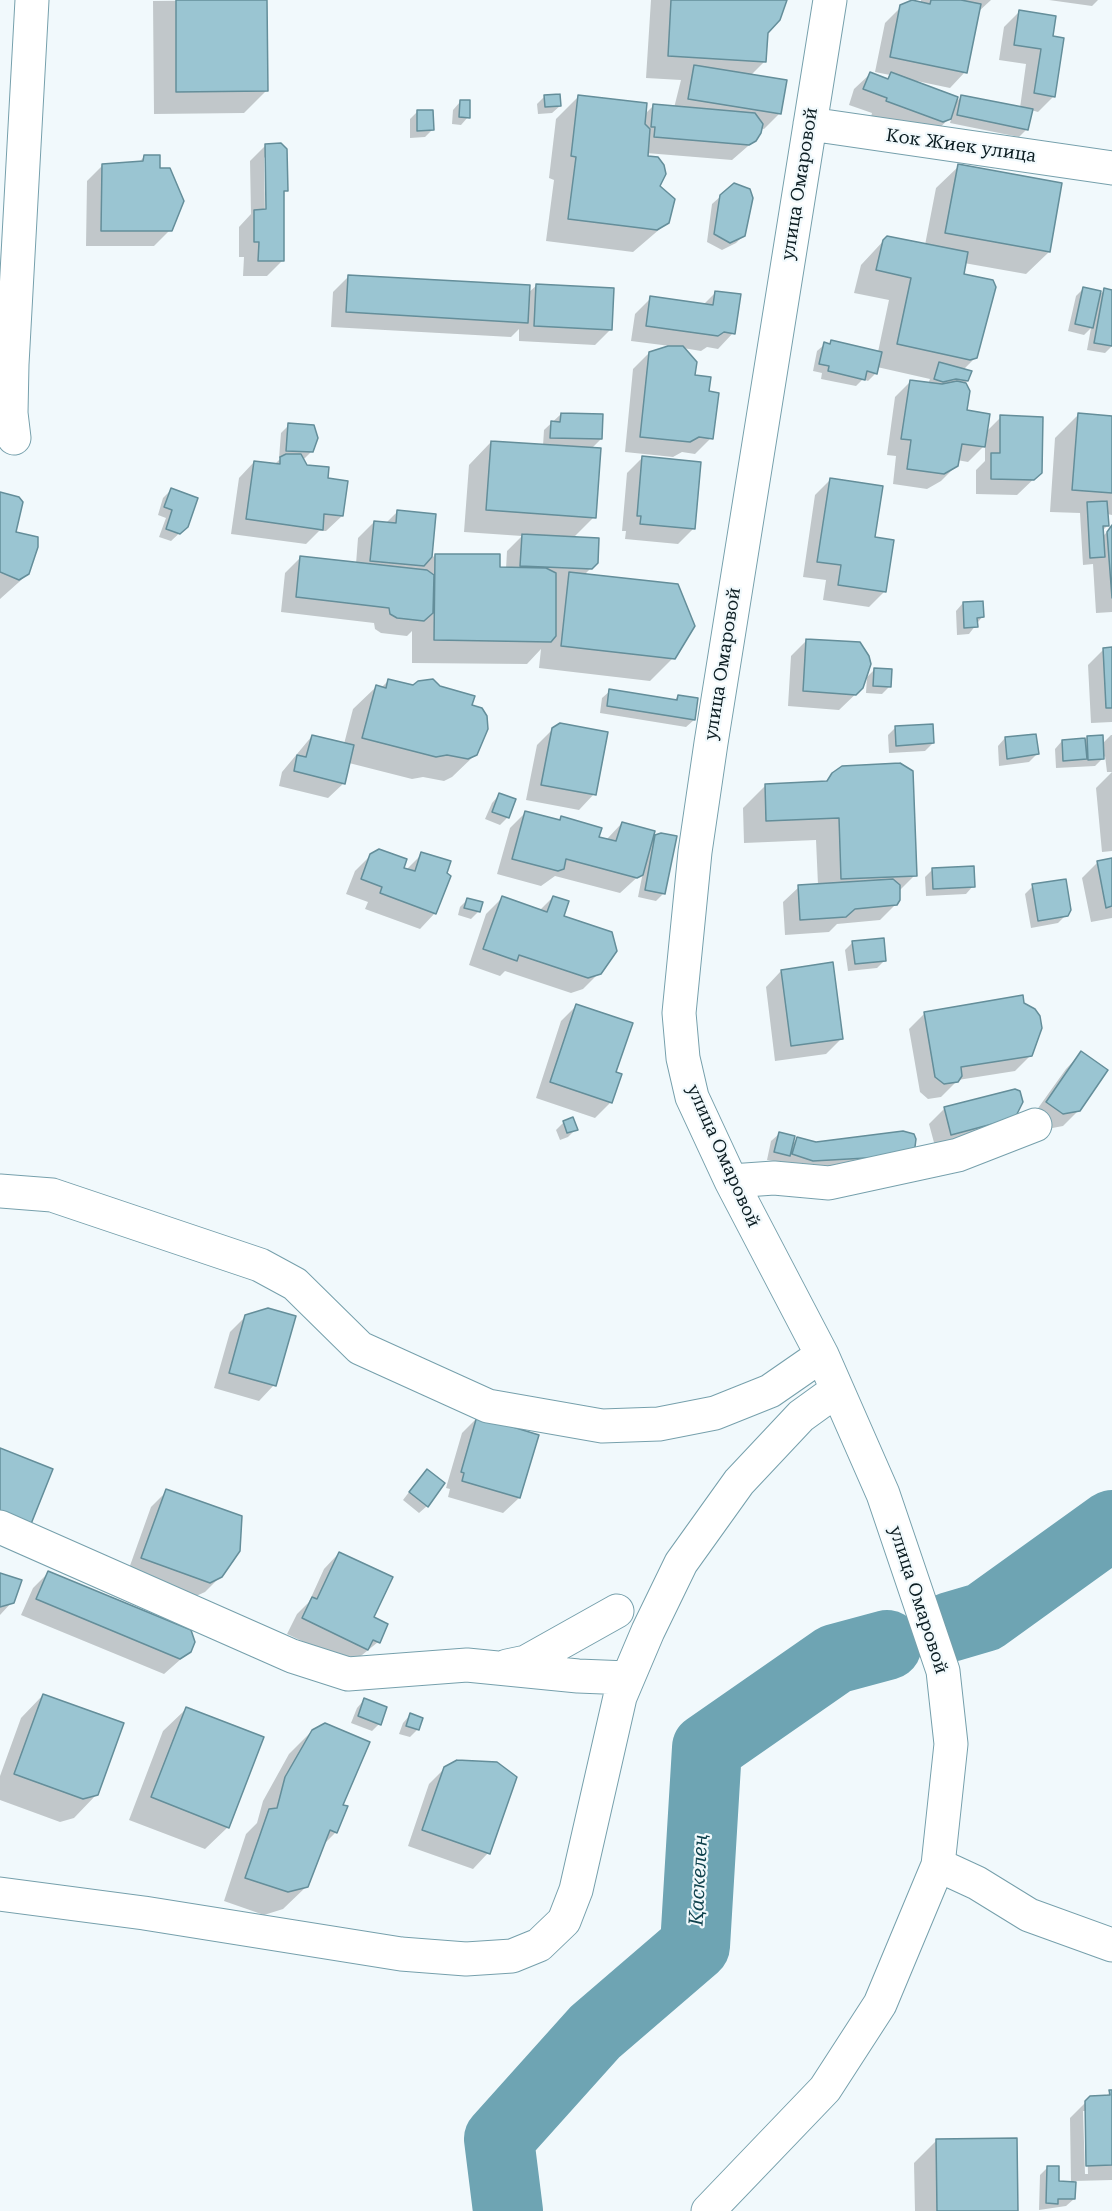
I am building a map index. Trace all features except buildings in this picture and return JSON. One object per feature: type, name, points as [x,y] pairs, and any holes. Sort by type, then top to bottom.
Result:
[{"type":"street","points":[[14,438],[11,413],[12,364],[32,0]]},
{"type":"street","name":"улица Омаровой","points":[[708,2211],[825,2089],[880,2004],[938,1865],[951,1744],[943,1671],[912,1573],[883,1494],[822,1355],[731,1181],[692,1097],[683,1058],[679,1013],[699,819],[830,0]]},
{"type":"street","name":"Кок Жиек улица","points":[[810,124],[1112,168]]},
{"type":"street","points":[[731,1181],[774,1178],[829,1183],[958,1155],[1035,1125]]},
{"type":"street","points":[[0,1191],[52,1195],[260,1264],[295,1284],[360,1348],[488,1406],[602,1426],[658,1425],[715,1413],[770,1391],[822,1355]]},
{"type":"street","points":[[0,1894],[144,1913],[401,1954],[466,1959],[512,1956],[539,1945],[564,1921],[576,1890],[620,1697],[681,1563],[739,1482],[801,1416],[837,1390]]},
{"type":"street","points":[[0,1527],[292,1656],[348,1674],[466,1665],[628,1678]]},
{"type":"street","points":[[496,1668],[526,1662],[617,1611]]},
{"type":"street","points":[[938,1865],[977,1883],[1029,1915],[1112,1945]]},
{"type":"waterway","name":"Қаскелең","points":[[950,1627],[984,1617],[1112,1525]]},
{"type":"waterway","name":"Қаскелең","points":[[508,2211],[499,2139],[595,2032],[695,1946],[707,1748],[835,1659],[887,1645]]}]
